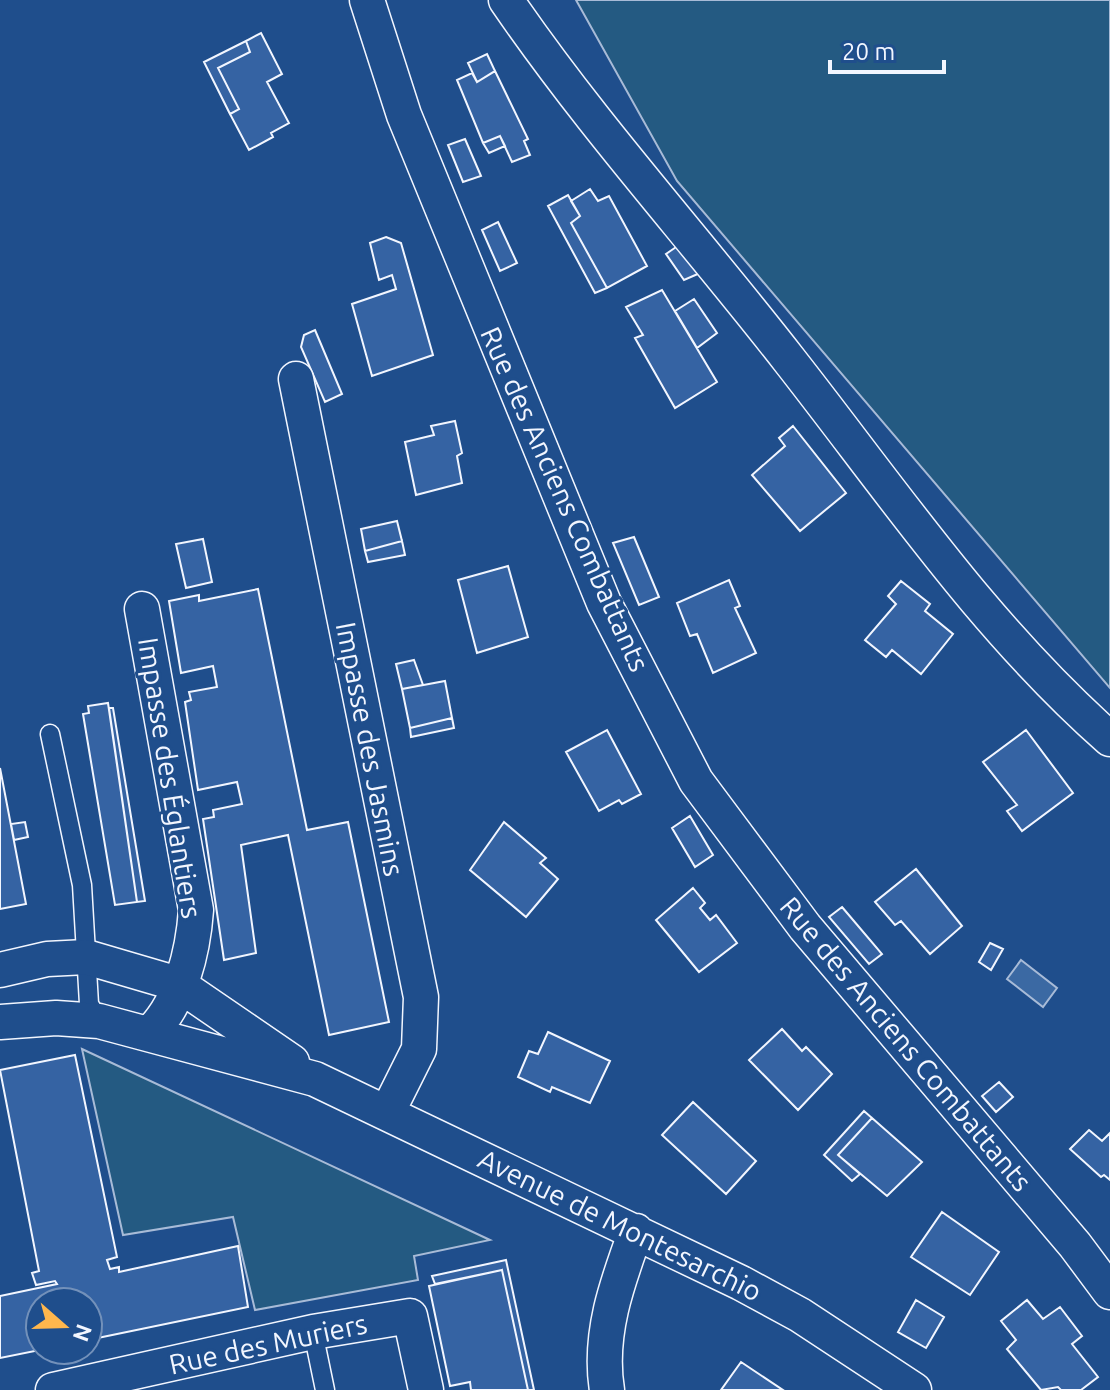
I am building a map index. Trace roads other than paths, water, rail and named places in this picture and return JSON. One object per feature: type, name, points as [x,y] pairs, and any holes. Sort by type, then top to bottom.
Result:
[{"type":"street","name":"Rue des Anciens Combattants","points":[[367,0],[404,115],[598,589],[696,781],[805,927],[1075,1245],[1110,1292]]},
{"type":"street","points":[[506,0],[543,54],[789,359],[984,613],[1075,708],[1110,739]]},
{"type":"street","name":"Impasse des Jasmins","points":[[296,379],[421,997],[419,1049],[387,1113]]},
{"type":"street","name":"Impasse des Églantiers","points":[[142,609],[196,910],[194,942],[165,1019],[151,1032]]},
{"type":"street","name":"Avenue de Montesarchio","points":[[0,970],[47,959],[86,957],[178,984],[315,1079]]},
{"type":"street","name":"Avenue de Montesarchio","points":[[0,1022],[56,1018],[99,1021],[151,1032],[315,1079],[636,1231],[800,1315],[914,1390]]},
{"type":"street","points":[[607,1390],[602,1359],[615,1291],[636,1231]]},
{"type":"street","name":"Rue des Muriers","points":[[53,1390],[313,1332],[410,1316],[426,1390]]},
{"type":"lane","points":[[50,734],[82,885],[89,1004],[99,1021]]},
{"type":"lane","points":[[313,1332],[325,1390]]}]
